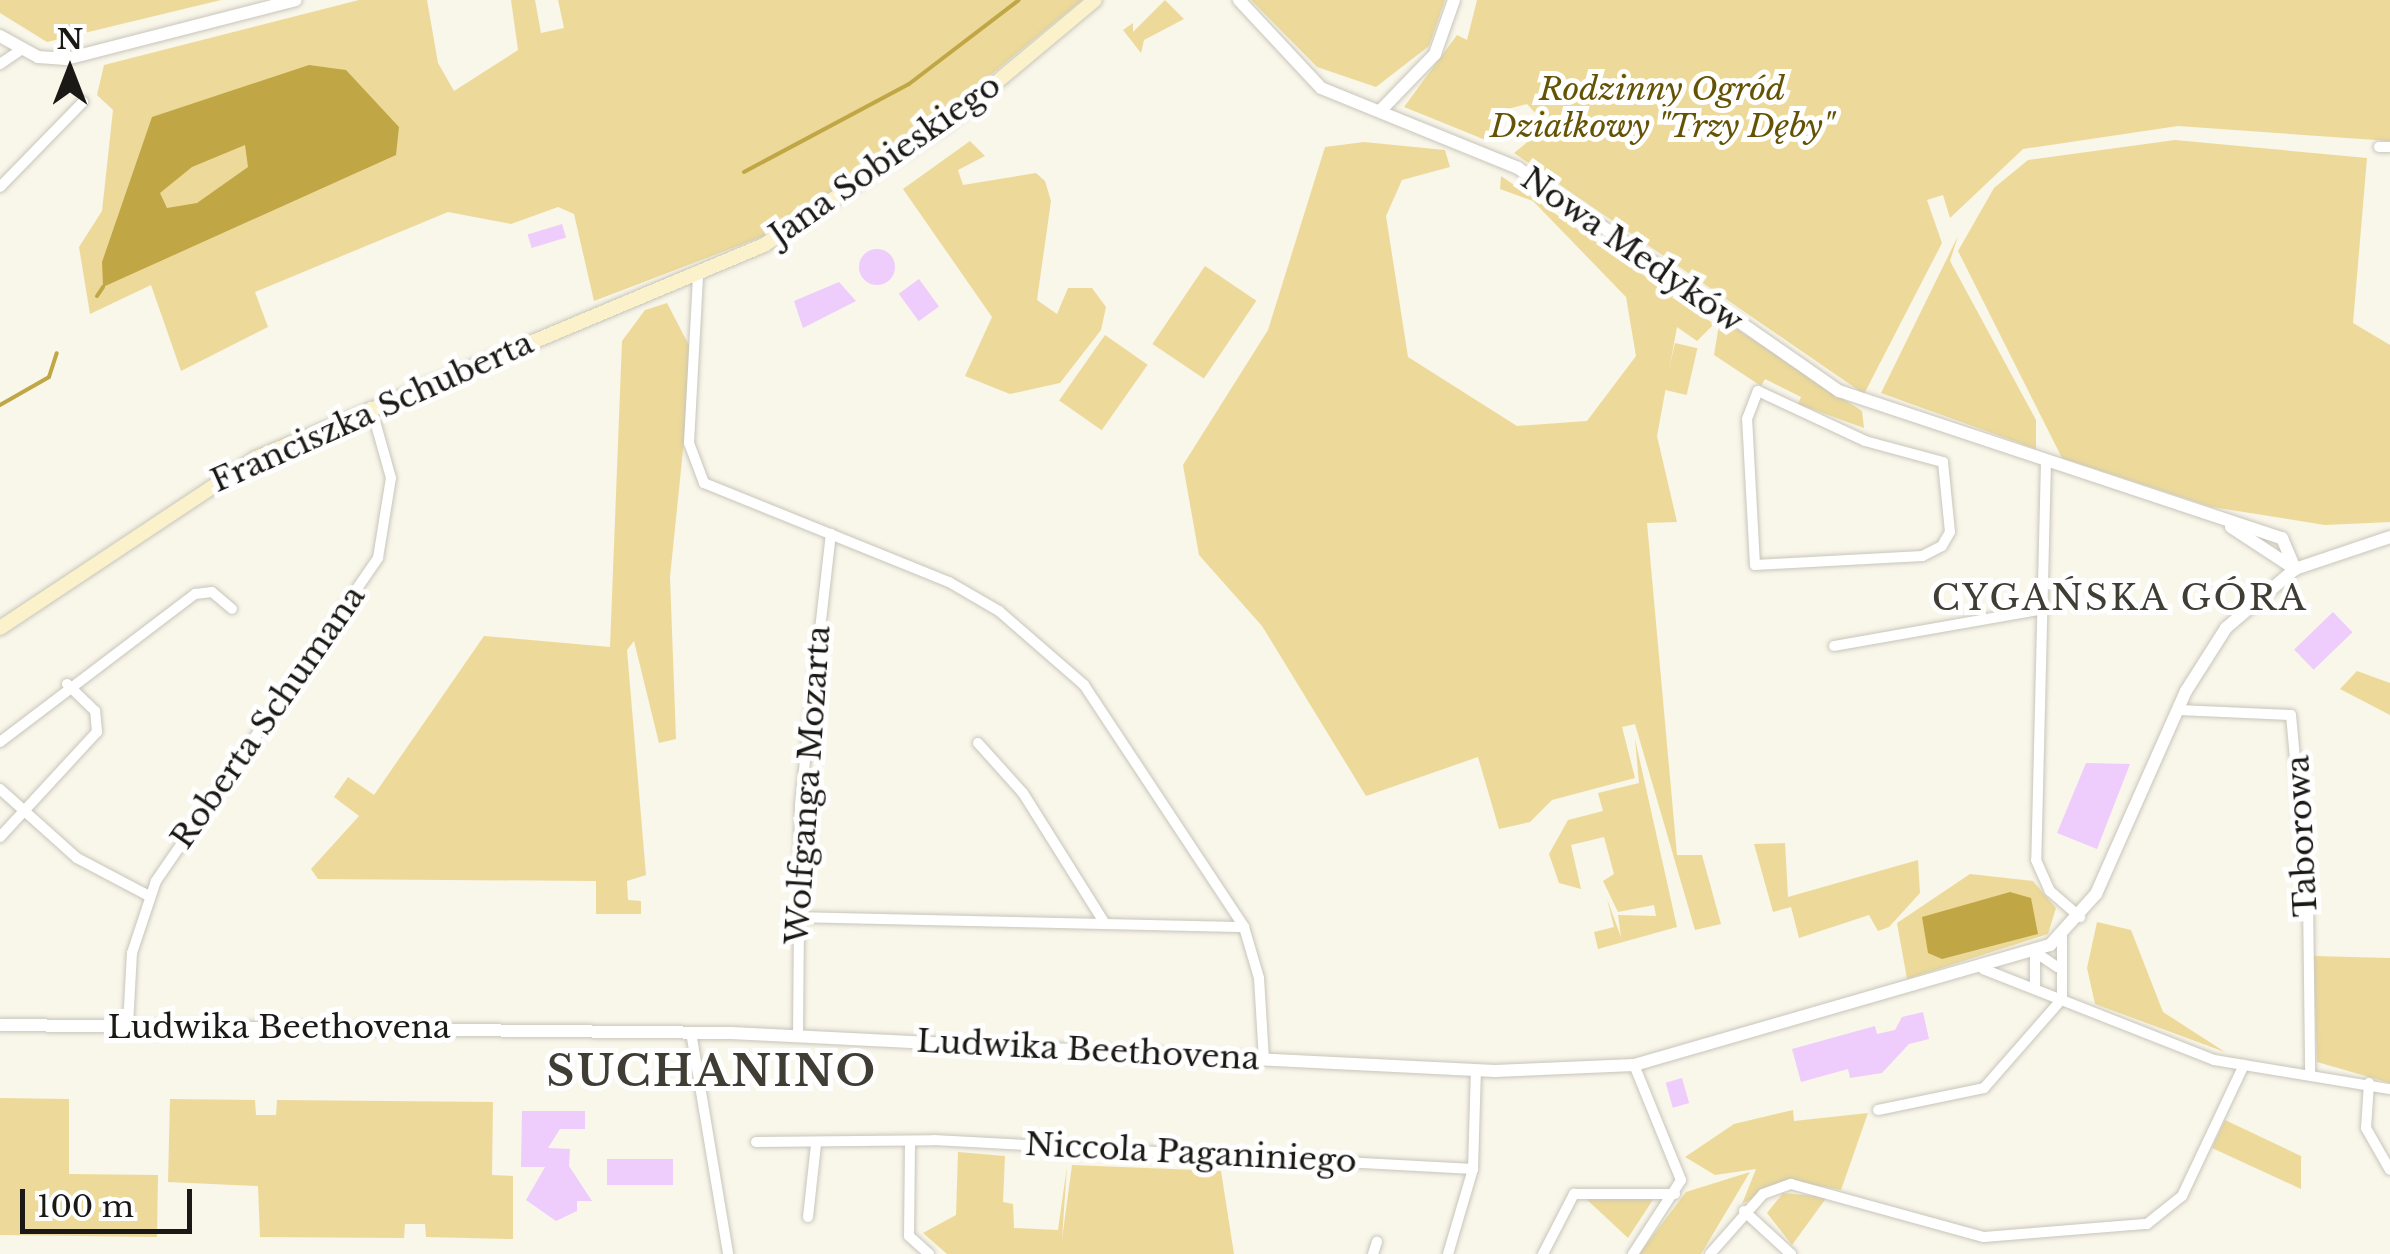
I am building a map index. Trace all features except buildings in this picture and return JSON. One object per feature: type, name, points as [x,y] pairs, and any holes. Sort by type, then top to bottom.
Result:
[{"type":"main road","name":"Jana Sobieskiego","points":[[658,292],[698,277],[892,163],[1094,0]]},
{"type":"main road","name":"Franciszka Schuberta","points":[[0,628],[215,480],[371,406],[658,292]]},
{"type":"street","points":[[0,36],[22,49],[66,59],[296,0]]},
{"type":"street","name":"Nowa Medyków","points":[[1239,0],[1308,79],[1518,168],[1785,360],[1875,405],[2046,461]]},
{"type":"street","points":[[1381,110],[1435,54],[1454,0]]},
{"type":"street","points":[[0,64],[22,49]]},
{"type":"street","points":[[0,187],[82,102]]},
{"type":"street","points":[[698,277],[689,443],[698,474],[731,501],[830,534],[949,582],[1058,660],[1136,754],[1244,926],[1259,978],[1264,1059]]},
{"type":"street","points":[[1758,391],[1865,441],[1943,462],[1950,532],[1942,546],[1922,556],[1755,565],[1747,419],[1758,391]]},
{"type":"street","name":"Roberta Schumana","points":[[128,1026],[132,952],[149,896],[172,852],[378,558],[391,478],[371,406]]},
{"type":"street","points":[[2295,569],[2282,538],[2046,461],[2034,757],[2038,871],[2081,918],[2178,710],[2226,628],[2295,569],[2390,537]]},
{"type":"street","points":[[2222,520],[2295,569]]},
{"type":"street","name":"Wolfganga Mozarta","points":[[798,1036],[796,918],[807,718],[830,534]]},
{"type":"street","points":[[0,742],[67,684],[196,594],[212,592],[232,609]]},
{"type":"street","points":[[1834,646],[2039,610]]},
{"type":"street","points":[[0,837],[97,732],[94,711],[67,684]]},
{"type":"street","name":"Taborowa","points":[[2178,710],[2291,715],[2308,897],[2310,1073]]},
{"type":"street","points":[[978,744],[1018,786],[1104,922]]},
{"type":"street","points":[[0,789],[77,858],[149,896]]},
{"type":"street","points":[[796,918],[1244,926]]},
{"type":"street","name":"Ludwika Beethovena","points":[[0,1026],[691,1032],[1476,1070],[1634,1065],[2035,952],[2081,918]]},
{"type":"street","points":[[2062,935],[2056,968],[2062,999]]},
{"type":"street","points":[[2035,952],[2056,968]]},
{"type":"street","points":[[2035,952],[2036,989]]},
{"type":"street","points":[[1983,969],[2244,1065],[2390,1089]]},
{"type":"street","points":[[1878,1110],[1984,1088],[2062,999]]},
{"type":"street","points":[[691,1032],[728,1254]]},
{"type":"street","points":[[1633,1254],[1675,1194],[1680,1169],[1642,1100],[1634,1065]]},
{"type":"street","points":[[1710,1254],[1744,1211],[1791,1184],[1984,1237],[2148,1224],[2182,1196],[2244,1065]]},
{"type":"street","points":[[1448,1254],[1473,1169],[1476,1070]]},
{"type":"street","points":[[2370,1084],[2366,1128],[2390,1170]]},
{"type":"street","name":"Niccola Paganiniego","points":[[756,1142],[910,1143],[1473,1169]]},
{"type":"street","points":[[909,1254],[910,1143]]},
{"type":"street","points":[[808,1217],[816,1144]]},
{"type":"street","points":[[1543,1254],[1574,1194],[1675,1194]]},
{"type":"street","points":[[1744,1211],[1791,1254]]},
{"type":"street","points":[[909,1236],[929,1254]]},
{"type":"green space","points":[[0,0],[221,0],[47,42],[0,13]]},
{"type":"green space","points":[[359,0],[427,0],[438,63],[454,91],[518,50],[511,0],[535,0],[541,33],[564,28],[558,0],[1082,0],[899,150],[772,233],[594,301],[574,214],[558,207],[511,224],[448,212],[255,292],[268,327],[181,371],[151,285],[90,314],[79,247],[102,211],[113,110],[97,95],[104,65]]},
{"type":"green space","points":[[1165,0],[1184,19],[1144,40],[1141,53],[1123,30],[1133,23],[1133,32]]},
{"type":"green space","points":[[1251,0],[1445,0],[1429,46],[1376,87],[1317,67]]},
{"type":"green space","name":"Rodzinny Ogród Działkowy \"Trzy Dęby\"","points":[[1477,0],[2390,0],[2390,141],[2178,126],[2023,149],[1950,218],[1943,195],[1927,200],[1942,243],[1864,394],[1514,153],[1547,126],[1527,104],[1492,113],[1488,141],[1404,107],[1457,35],[1467,40]]},
{"type":"green space","points":[[2175,140],[2367,158],[2353,323],[2390,345],[2390,522],[2325,525],[2212,507],[2062,458],[1958,251],[1994,188],[2028,160]]},
{"type":"green space","points":[[970,141],[985,156],[958,170],[963,185],[1036,173],[1045,181],[1051,201],[1037,300],[1057,314],[1068,288],[1092,288],[1106,307],[1101,330],[1060,383],[1010,394],[965,376],[992,317],[903,189]]},
{"type":"green space","points":[[1364,142],[1445,150],[1450,167],[1402,180],[1386,216],[1408,357],[1517,426],[1587,421],[1636,356],[1626,297],[1533,201],[1500,189],[1501,176],[1714,324],[1697,341],[1677,327],[1657,436],[1677,522],[1647,523],[1677,855],[1702,855],[1721,924],[1695,930],[1635,724],[1622,727],[1635,778],[1552,800],[1530,822],[1499,829],[1478,757],[1366,796],[1262,626],[1199,555],[1183,465],[1268,330],[1325,147]]},
{"type":"green space","points":[[1958,236],[1950,261],[2036,420],[2036,449],[1881,393]]},
{"type":"green space","points":[[1205,266],[1256,301],[1204,379],[1152,344]]},
{"type":"green space","points":[[667,303],[693,353],[670,577],[676,739],[659,743],[634,641],[627,650],[646,875],[627,881],[628,900],[641,901],[641,914],[596,914],[596,881],[318,879],[311,869],[359,816],[334,797],[348,777],[374,795],[484,636],[610,647],[622,341],[645,310]]},
{"type":"green space","points":[[1720,318],[1862,411],[1864,428],[1798,404],[1801,397],[1765,379],[1761,386],[1714,355]]},
{"type":"green space","points":[[1105,335],[1148,365],[1102,430],[1059,401]]},
{"type":"green space","points":[[1675,343],[1697,348],[1687,395],[1664,390]]},
{"type":"green space","points":[[2357,671],[2390,683],[2390,715],[2340,689]]},
{"type":"green space","points":[[1635,739],[1677,927],[1598,949],[1594,932],[1614,927],[1607,899],[1621,937],[1618,915],[1656,916],[1654,905],[1618,912],[1603,881],[1614,874],[1604,837],[1571,845],[1581,889],[1559,883],[1549,854],[1568,820],[1603,811],[1598,793],[1639,783]]},
{"type":"green space","points":[[1785,843],[1788,897],[1918,860],[1920,893],[1889,927],[1878,931],[1869,915],[1799,938],[1791,907],[1773,912],[1754,844]]},
{"type":"green space","points":[[1970,874],[2033,881],[2056,908],[2048,934],[1907,979],[1897,923]]},
{"type":"green space","points":[[2097,922],[2131,930],[2163,1012],[2225,1052],[2095,1004],[2087,968]]},
{"type":"green space","points":[[2314,956],[2390,958],[2390,1083],[2317,1062]]},
{"type":"green space","points":[[0,1098],[69,1099],[69,1174],[158,1175],[157,1237],[0,1235]]},
{"type":"green space","points":[[170,1099],[255,1100],[256,1115],[276,1115],[277,1100],[493,1102],[492,1175],[513,1176],[513,1239],[426,1237],[425,1224],[405,1224],[404,1238],[260,1237],[258,1186],[168,1182]]},
{"type":"green space","points":[[1793,1110],[1794,1121],[1868,1113],[1841,1190],[1787,1180],[1742,1204],[1756,1169],[1715,1175],[1685,1157],[1734,1124]]},
{"type":"green space","points":[[2225,1120],[2301,1156],[2301,1189],[2212,1148]]},
{"type":"green space","points":[[958,1152],[1005,1156],[1003,1202],[1013,1204],[1014,1228],[1058,1230],[1067,1166],[1062,1239],[1072,1165],[1221,1171],[1234,1254],[947,1254],[923,1233],[956,1215]]},
{"type":"green space","points":[[1750,1172],[1701,1254],[1639,1254],[1686,1192]]},
{"type":"green space","points":[[1783,1193],[1827,1197],[1792,1245],[1767,1213]]},
{"type":"green space","points":[[1656,1195],[1628,1238],[1583,1196]]},
{"type":"shaded area","points":[[309,65],[346,70],[399,127],[396,155],[103,287],[102,262],[152,117]],"holes":[[[245,145],[248,167],[197,203],[167,208],[160,193],[192,167]]]},
{"type":"shaded area","points":[[2010,892],[2031,898],[2038,934],[1942,959],[1928,953],[1922,917]]},
{"type":"waterway","points":[[744,172],[909,84],[1019,0]]},
{"type":"waterway","points":[[97,296],[103,287]]},
{"type":"waterway","points":[[0,405],[49,377],[57,353]]},
{"type":"district","name":"CYGAŃSKA GÓRA","points":[[2120,598]]},
{"type":"district","name":"SUCHANINO","points":[[712,1071]]}]
